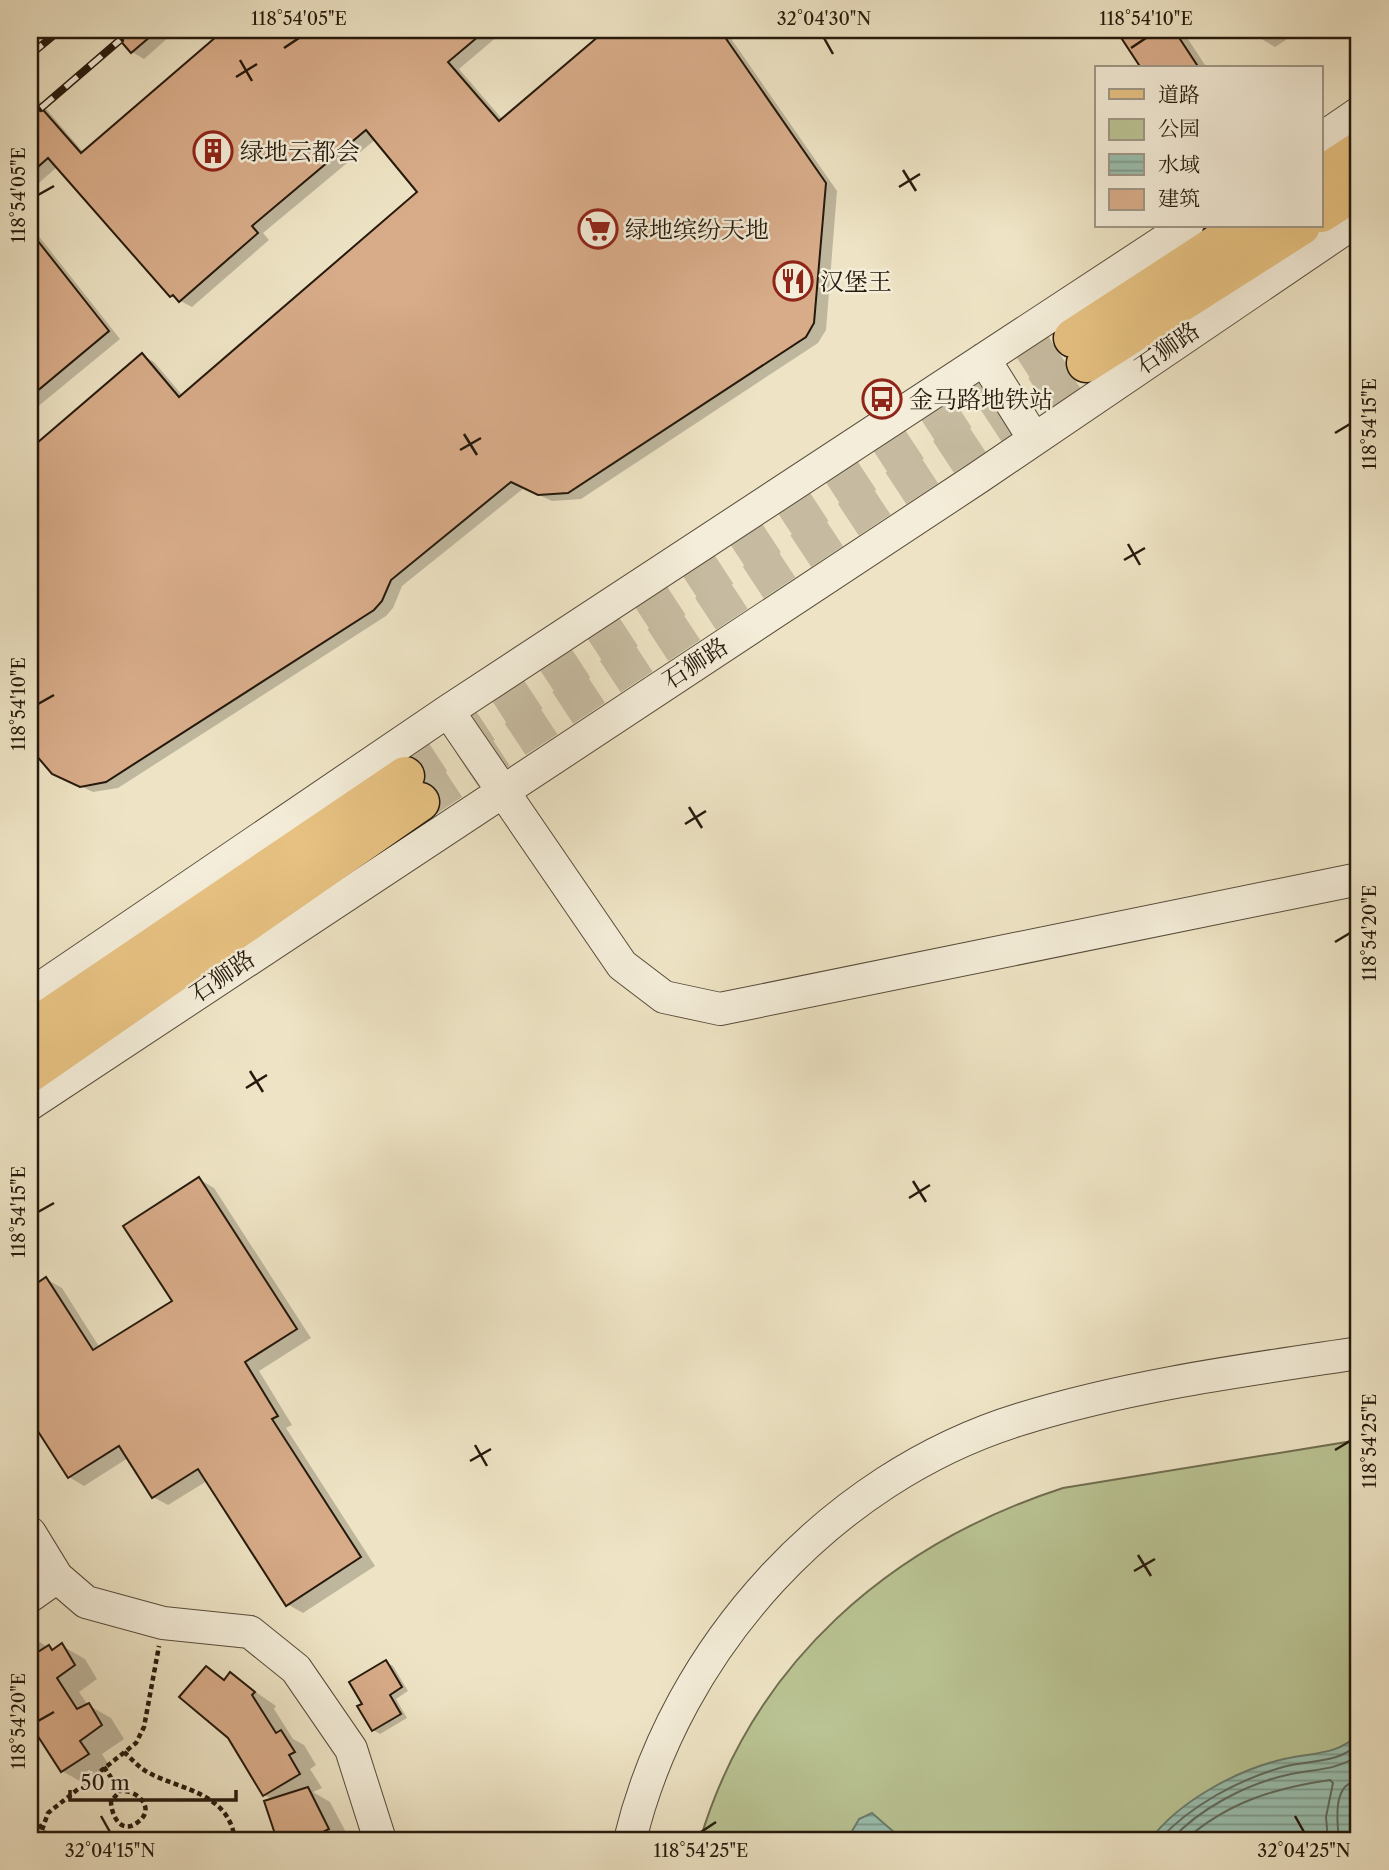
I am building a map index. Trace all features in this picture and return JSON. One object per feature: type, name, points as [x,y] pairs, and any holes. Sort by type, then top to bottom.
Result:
[{"type":"main road","points":[[1322,175],[1359,151]]},
{"type":"main road","points":[[1322,212],[1359,189]]},
{"type":"main road","name":"石狮路","points":[[1242,228],[1079,351],[1297,228]]},
{"type":"main road","name":"石狮路","points":[[30,1030],[412,789],[30,1073]]},
{"type":"street","points":[[1322,138],[1359,113]]},
{"type":"street","name":"石狮路","points":[[30,1104],[500,790],[1034,439],[1359,219]]},
{"type":"street","points":[[30,995],[448,711],[1185,228]]},
{"type":"street","points":[[984,359],[1034,439]]},
{"type":"street","points":[[448,711],[622,965],[664,997],[720,1009],[1359,879]]},
{"type":"street","points":[[630,1840],[664,1741],[714,1653],[762,1591],[793,1558],[862,1500],[938,1454],[1021,1419],[1180,1381],[1359,1353]]},
{"type":"street","points":[[30,1533],[57,1577],[86,1602],[163,1623],[250,1632],[296,1669],[351,1749],[380,1840]]},
{"type":"street","points":[[30,1596],[57,1577]]},
{"type":"path","points":[[43,1830],[48,1813],[136,1743],[144,1727],[163,1623]]},
{"type":"path","points":[[124,1752],[145,1771],[195,1789],[216,1805],[234,1832],[235,1840]]},
{"type":"path","points":[[104,1767],[120,1791]]},
{"type":"path","points":[[129,1790],[139,1794],[145,1803],[138,1822],[128,1826],[118,1823],[111,1813],[110,1801],[120,1791],[129,1790]]},
{"type":"path","points":[[30,1810],[49,1840]]},
{"type":"green space","points":[[1359,1440],[1359,1840],[700,1840],[724,1776],[755,1718],[793,1666],[836,1619],[886,1577],[941,1542],[1000,1512],[1063,1488]]},
{"type":"water","points":[[1359,1734],[1359,1788],[1352,1820],[1355,1840],[1150,1840],[1177,1812],[1229,1779],[1266,1764],[1333,1750]]},
{"type":"water","points":[[872,1813],[903,1840],[847,1840],[859,1819]]},
{"type":"building","points":[[111,30],[158,30],[131,53]]},
{"type":"building","points":[[224,30],[486,30],[448,62],[499,121],[606,30],[720,30],[826,183],[814,323],[806,337],[568,493],[538,495],[511,482],[391,580],[382,601],[374,610],[106,782],[80,787],[52,774],[30,748],[30,449],[142,353],[179,397],[417,192],[366,130],[252,226],[258,233],[179,302],[173,295],[170,297],[48,158],[30,174],[30,95],[81,153]]},
{"type":"building","points":[[1116,30],[1174,30],[1198,66],[1140,66]]},
{"type":"building","points":[[30,231],[109,331],[30,397]]},
{"type":"building","points":[[199,1177],[297,1329],[245,1362],[278,1416],[272,1419],[361,1557],[286,1606],[198,1469],[152,1498],[119,1446],[68,1478],[30,1419],[30,1288],[46,1277],[93,1350],[172,1301],[123,1226]]},
{"type":"building","points":[[62,1643],[75,1665],[57,1678],[77,1709],[89,1703],[102,1725],[80,1741],[89,1754],[61,1772],[30,1724],[30,1657],[49,1645],[52,1650]]},
{"type":"building","points":[[386,1660],[402,1687],[390,1695],[401,1714],[372,1731],[357,1706],[362,1704],[349,1682]]},
{"type":"building","points":[[206,1666],[224,1680],[230,1672],[255,1692],[252,1695],[276,1733],[281,1730],[295,1752],[289,1755],[300,1774],[263,1796],[228,1738],[179,1697]]},
{"type":"building","points":[[308,1787],[329,1829],[317,1835],[320,1840],[277,1840],[264,1801]]},
{"type":"tunnel","points":[[405,776],[1073,338]]},
{"type":"tunnel","points":[[420,802],[1086,363]]},
{"type":"railway","points":[[30,55],[60,30]]},
{"type":"railway","points":[[41,108],[120,40]]},
{"type":"place","name":"绿地云都会","points":[[213,151]]},
{"type":"place","name":"绿地缤纷天地","points":[[598,229]]},
{"type":"place","name":"汉堡王","points":[[793,281]]},
{"type":"place","name":"金马路地铁站","points":[[882,399]]}]
